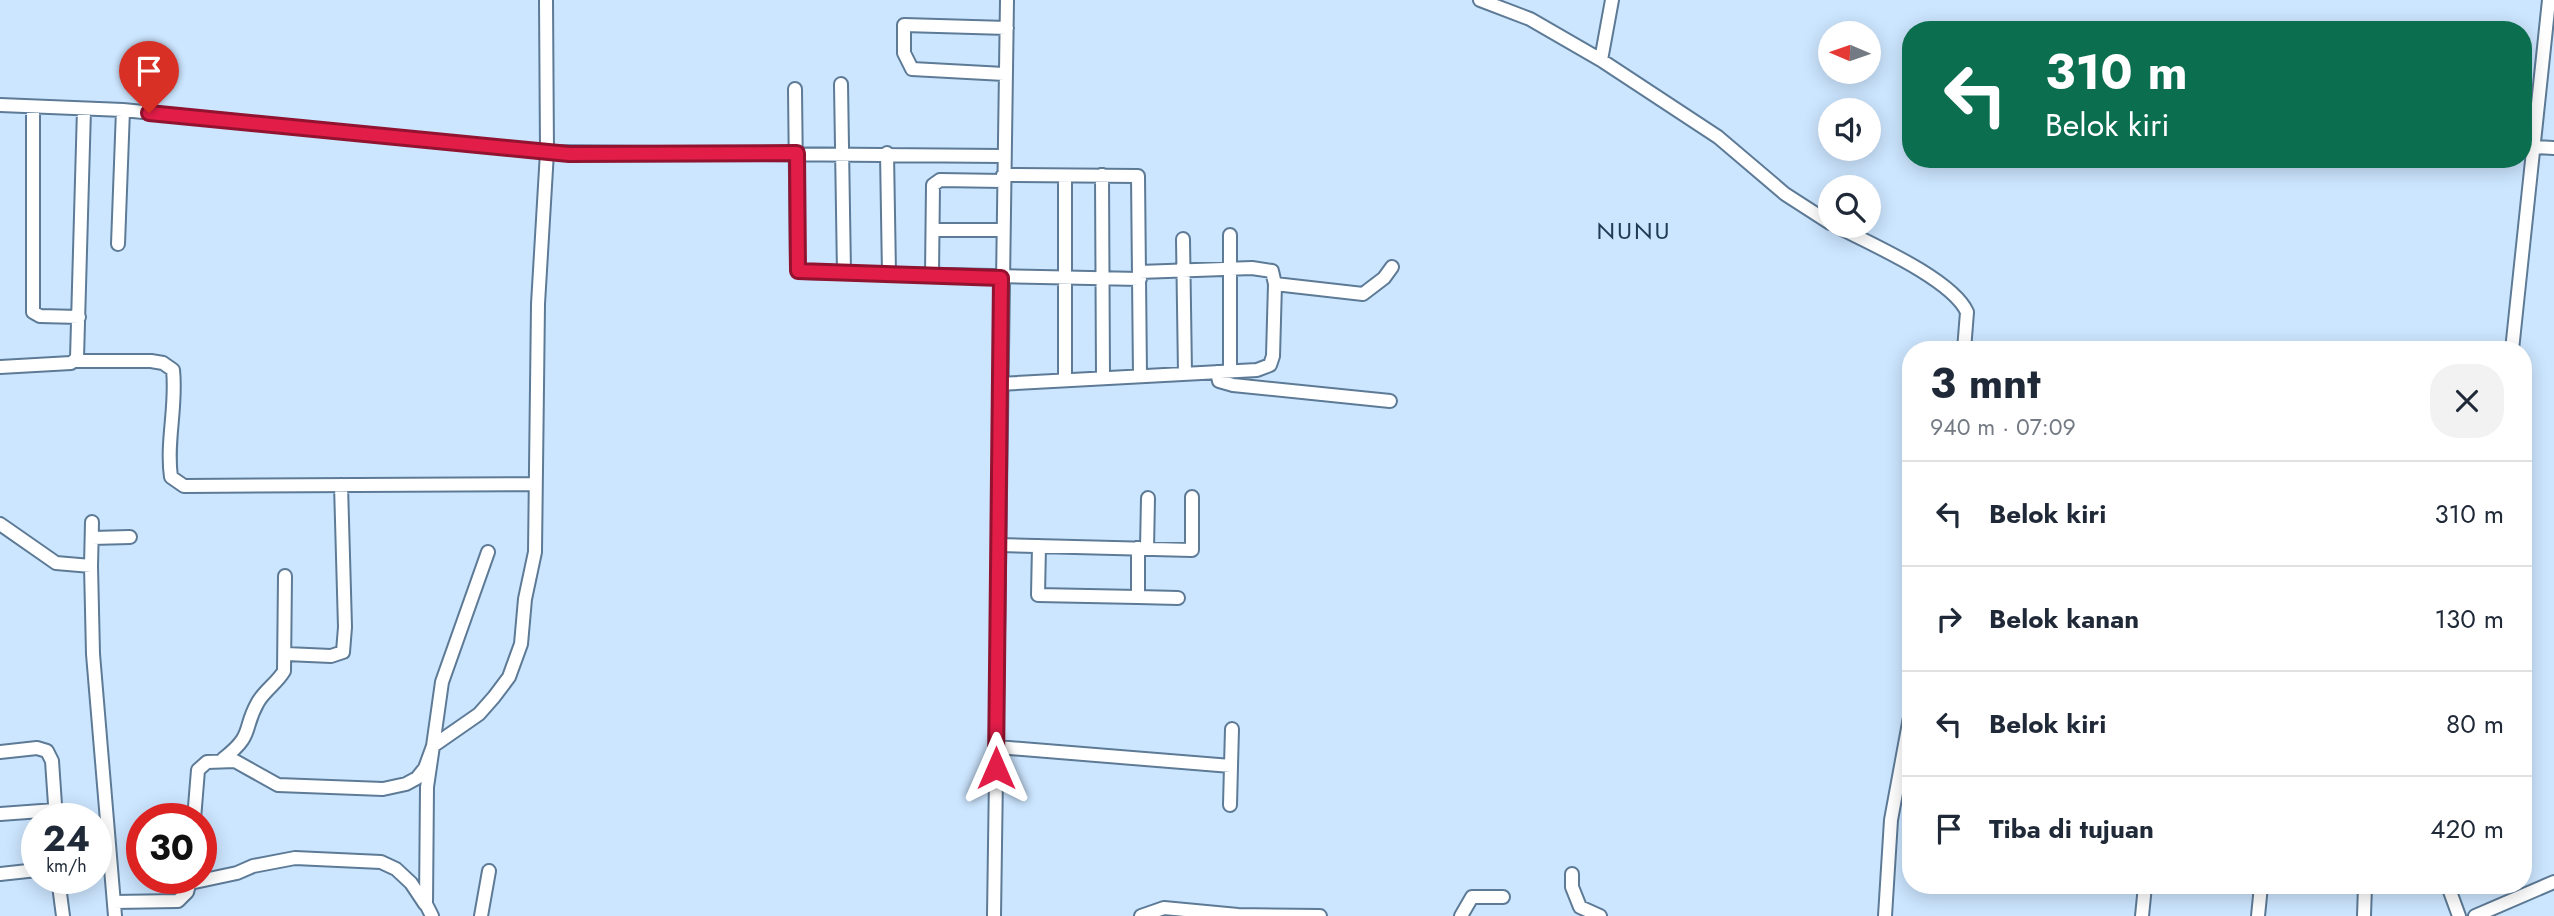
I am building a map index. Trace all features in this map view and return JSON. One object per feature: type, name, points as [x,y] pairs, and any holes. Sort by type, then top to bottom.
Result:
[{"type":"street","points":[[195,803],[198,770],[207,762],[223,760],[235,761],[278,785],[383,789],[406,784],[417,778],[433,746],[479,714],[509,677],[517,661],[535,552],[538,304],[547,152],[546,0]]},
{"type":"street","points":[[994,916],[999,384],[1007,0]]},
{"type":"street","points":[[1479,0],[1530,19],[1601,60],[1718,137],[1785,194],[1818,215]]},
{"type":"street","points":[[1601,60],[1612,0]]},
{"type":"street","points":[[2532,158],[2550,21],[2549,0]]},
{"type":"street","points":[[1004,74],[912,69],[904,53],[904,25],[1007,28]]},
{"type":"street","points":[[841,84],[844,273]]},
{"type":"street","points":[[795,89],[797,270],[803,273],[1101,279],[1183,271],[1268,268],[1274,275],[1272,361],[1265,369],[999,384]]},
{"type":"street","points":[[0,105],[123,110],[403,140],[547,152],[1003,156]]},
{"type":"street","points":[[33,107],[33,312],[40,316],[79,317]]},
{"type":"street","points":[[74,361],[77,358],[79,317],[84,109]]},
{"type":"street","points":[[118,244],[123,110]]},
{"type":"street","points":[[2533,148],[2554,149]]},
{"type":"street","points":[[887,153],[889,274]]},
{"type":"street","points":[[2513,341],[2531,168]]},
{"type":"street","points":[[932,275],[933,194],[936,182],[1135,174],[1139,179],[1140,376]]},
{"type":"street","points":[[1102,175],[1103,379]]},
{"type":"street","points":[[1065,176],[1065,380]]},
{"type":"street","points":[[934,230],[1002,230]]},
{"type":"street","points":[[1230,235],[1224,371],[1219,381],[1233,385],[1390,401]]},
{"type":"street","points":[[1859,238],[1908,263],[1958,300],[1967,312],[1965,341]]},
{"type":"street","points":[[1183,239],[1185,373]]},
{"type":"street","points":[[1275,284],[1363,294],[1384,278],[1392,267]]},
{"type":"street","points":[[0,367],[74,361],[163,363],[173,370],[175,388],[169,460],[171,477],[184,486],[535,484]]},
{"type":"street","points":[[286,654],[331,656],[343,652],[341,485]]},
{"type":"street","points":[[998,545],[1192,550],[1192,497]]},
{"type":"street","points":[[1138,597],[1149,498]]},
{"type":"street","points":[[92,522],[93,654],[115,909],[170,903],[184,898],[185,894]]},
{"type":"street","points":[[0,524],[56,563],[91,566]]},
{"type":"street","points":[[92,538],[130,537]]},
{"type":"street","points":[[1039,546],[1038,595],[1178,598]]},
{"type":"street","points":[[426,904],[427,787],[442,682],[488,552]]},
{"type":"street","points":[[223,760],[240,747],[248,733],[259,699],[284,671],[285,576]]},
{"type":"street","points":[[1230,805],[1232,729]]},
{"type":"street","points":[[997,747],[1231,766]]},
{"type":"street","points":[[0,751],[37,748],[47,751],[52,761],[54,803]]},
{"type":"street","points":[[1885,916],[1891,820],[1902,761]]},
{"type":"street","points":[[0,814],[21,814]]},
{"type":"street","points":[[217,875],[295,858],[381,862],[396,869],[411,883],[432,916]]},
{"type":"street","points":[[481,916],[489,871]]},
{"type":"street","points":[[0,874],[21,872]]},
{"type":"street","points":[[1572,874],[1572,887],[1580,907],[1600,916]]},
{"type":"street","points":[[2532,891],[2554,882]]},
{"type":"street","points":[[60,894],[63,916]]},
{"type":"street","points":[[2142,916],[2145,894]]},
{"type":"street","points":[[2258,916],[2260,894]]},
{"type":"street","points":[[2364,916],[2365,894]]},
{"type":"street","points":[[2451,894],[2459,916]]},
{"type":"street","points":[[2475,916],[2526,894]]},
{"type":"street","points":[[1461,916],[1472,897],[1503,897]]},
{"type":"street","points":[[1141,916],[1164,908],[1238,915],[1320,916]]},
{"type":"district","name":"NUNU","points":[[1634,231]]},
{"type":"route","points":[[149,113],[403,140],[569,154],[797,153],[798,271],[1001,278],[996,768]]}]
